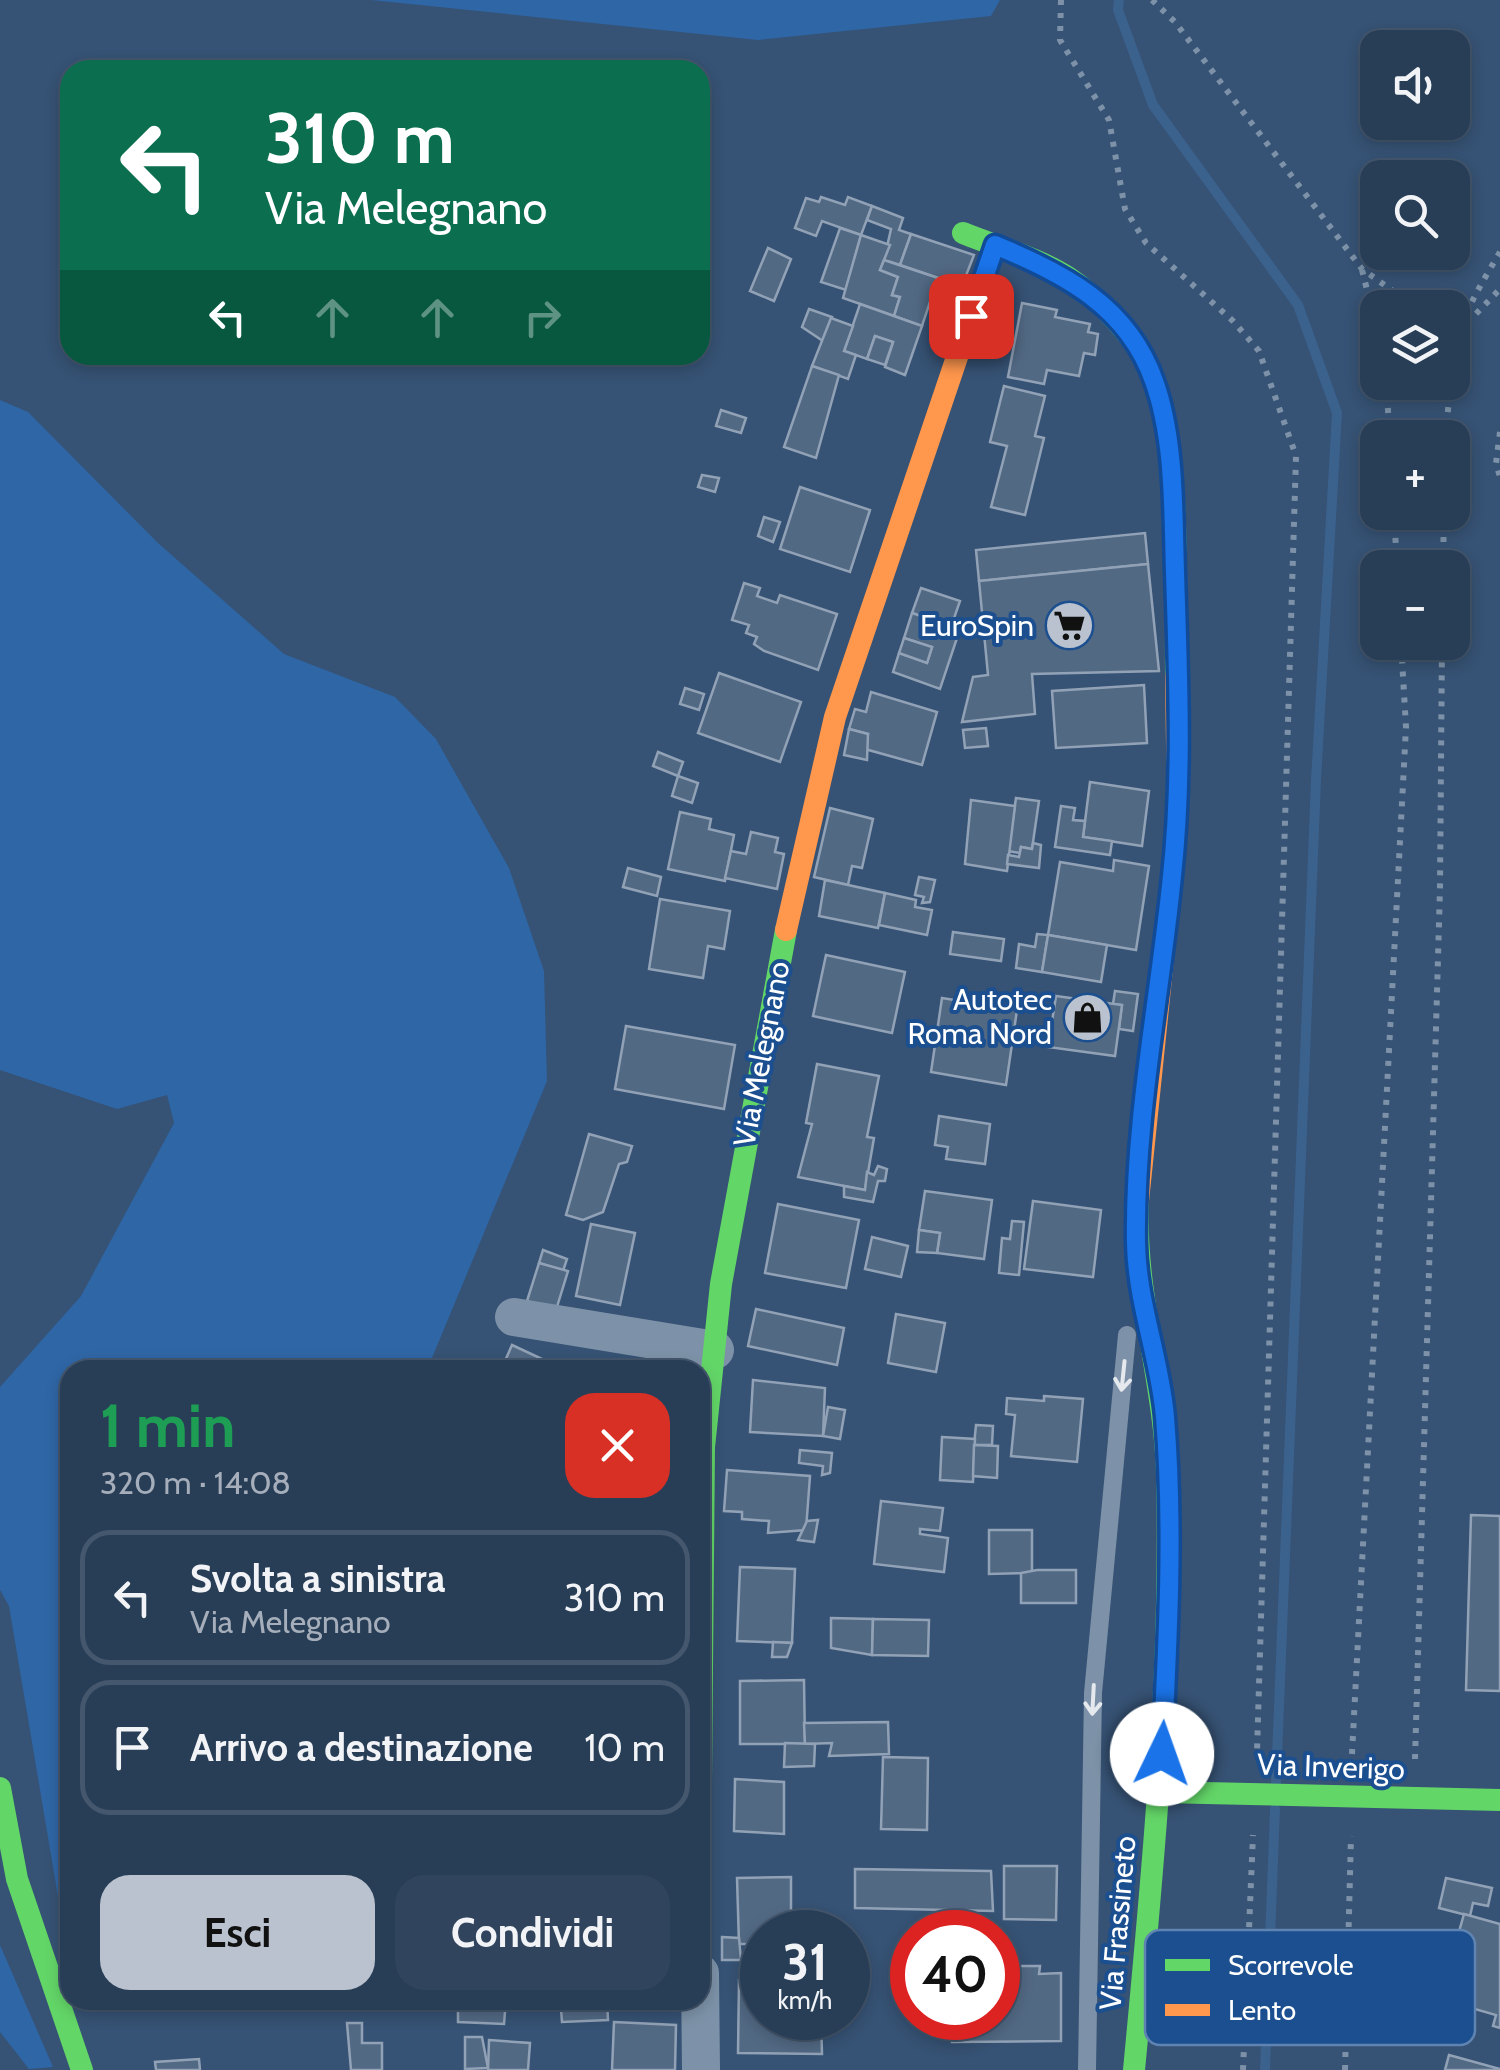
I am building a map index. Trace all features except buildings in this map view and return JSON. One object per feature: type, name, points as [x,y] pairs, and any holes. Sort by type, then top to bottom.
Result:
[{"type":"street","name":"Via Frassineto","points":[[963,232],[1068,277],[1106,308],[1149,368],[1166,437],[1176,600],[1178,814],[1141,1144],[1136,1244],[1144,1321],[1164,1414],[1170,1529],[1160,1792],[1147,1930]]},
{"type":"street","name":"Via Melegnano","points":[[710,1408],[738,1174],[818,777],[849,669],[995,245]]},
{"type":"street","points":[[514,1317],[715,1350]]},
{"type":"street","points":[[0,1788],[17,1879],[60,2005]]},
{"type":"street","name":"Via Inverigo","points":[[1160,1792],[1500,1800]]},
{"type":"street","name":"Via Frassineto","points":[[1134,2070],[1145,1952]]},
{"type":"street","points":[[62,2010],[82,2070]]},
{"type":"street","points":[[700,2010],[701,2070]]},
{"type":"lane","name":"Via Frassineto","points":[[1087,2070],[1092,1706],[1136,1244]]},
{"type":"path","points":[[1061,0],[1060,40],[1109,120],[1125,209],[1146,243],[1233,321],[1259,351],[1296,456],[1256,1762]]},
{"type":"path","points":[[1152,0],[1175,22],[1360,266]]},
{"type":"path","points":[[1470,308],[1500,252]]},
{"type":"path","points":[[1363,270],[1392,290]]},
{"type":"path","points":[[1470,318],[1500,289]]},
{"type":"path","points":[[1500,432],[1496,463],[1500,477]]},
{"type":"path","points":[[1352,1771],[1406,727],[1403,660]]},
{"type":"path","points":[[1416,1800],[1442,660]]},
{"type":"path","points":[[1249,1930],[1254,1820]]},
{"type":"path","points":[[1349,1930],[1351,1831]]},
{"type":"path","points":[[1243,2070],[1244,2045]]},
{"type":"path","points":[[1345,2070],[1346,2045]]},
{"type":"shaded area","points":[[371,0],[1000,0],[991,16],[758,40]]},
{"type":"shaded area","points":[[0,400],[28,412],[158,543],[284,654],[395,697],[436,739],[509,868],[544,971],[547,1081],[431,1360],[60,1360],[60,1908],[9,1606],[0,1590],[0,1387],[81,1296],[174,1123],[167,1095],[117,1109],[0,1070]]},
{"type":"shaded area","points":[[0,1945],[53,2067],[29,2069],[0,2032]]},
{"type":"waterway","points":[[1119,0],[1118,10],[1153,105],[1298,305],[1337,413],[1316,780],[1276,1782]]},
{"type":"waterway","points":[[1270,1930],[1275,1809]]},
{"type":"waterway","points":[[1265,2070],[1266,2045]]},
{"type":"traffic: fast","points":[[963,233],[1069,278],[1115,320],[1150,370],[1161,405],[1172,481],[1176,676]]},
{"type":"traffic: fast","points":[[710,1389],[721,1284],[786,930]]},
{"type":"traffic: fast","points":[[1138,1201],[1140,1270],[1165,1438],[1168,1547],[1160,1771],[1147,1930]]},
{"type":"traffic: fast","points":[[0,1788],[17,1879],[60,2005]]},
{"type":"traffic: fast","points":[[1161,1792],[1500,1800]]},
{"type":"traffic: fast","points":[[1134,2070],[1145,1952]]},
{"type":"traffic: fast","points":[[62,2010],[82,2070]]},
{"type":"traffic: slow","points":[[786,930],[835,717],[995,245]]},
{"type":"traffic: slow","points":[[1138,1201],[1178,814],[1176,676]]},
{"type":"place","name":"EuroSpin","points":[[1069,626]]},
{"type":"place","name":"Autotec Roma Nord","points":[[1087,1017]]},
{"type":"route","points":[[971,316],[995,245],[1081,285],[1124,328],[1141,353],[1155,382],[1166,437],[1176,600],[1178,814],[1141,1144],[1136,1244],[1144,1321],[1164,1414],[1171,1556],[1162,1754]]}]
